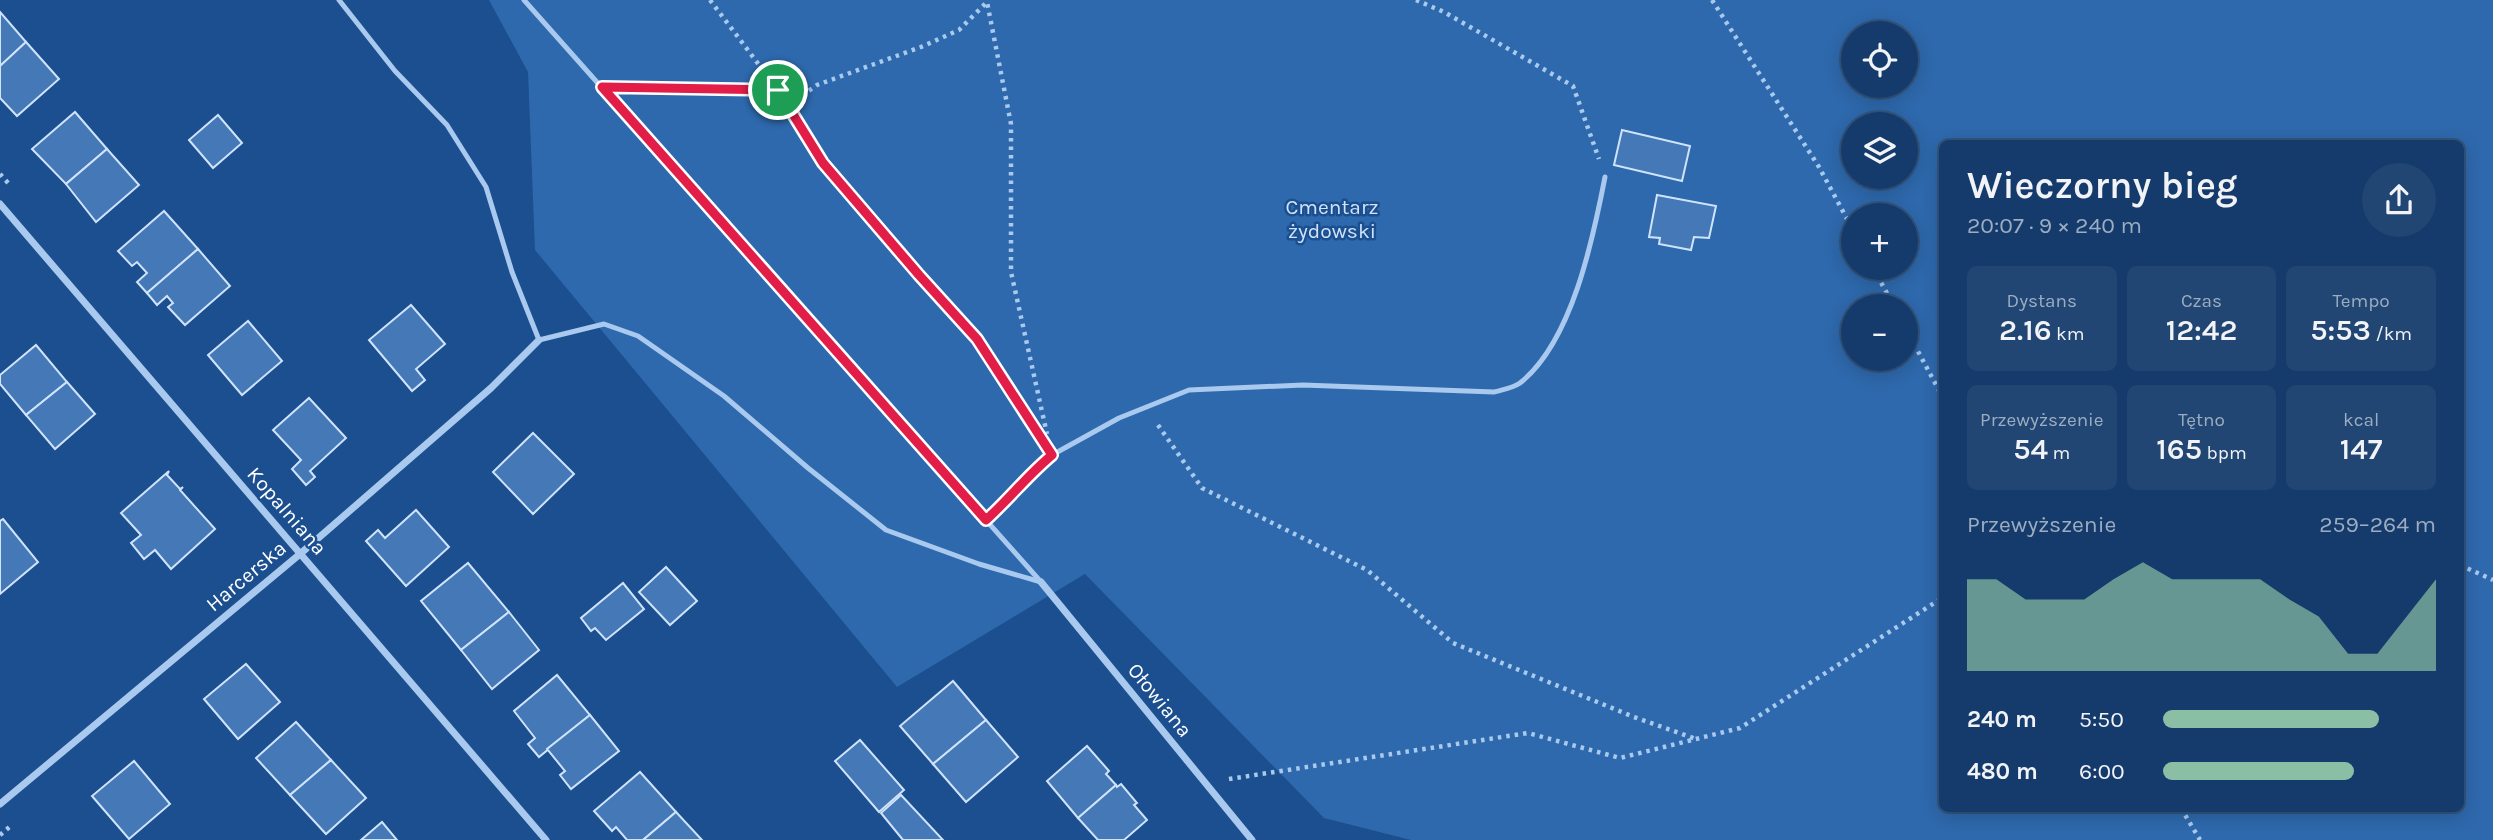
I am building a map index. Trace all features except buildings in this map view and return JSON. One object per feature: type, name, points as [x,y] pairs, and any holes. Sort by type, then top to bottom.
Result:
[{"type":"street","name":"Kopalniana","points":[[0,204],[546,840]]},
{"type":"street","name":"Harcerska","points":[[0,804],[300,554],[491,388],[539,340]]},
{"type":"street","name":"Ołowiana","points":[[1041,582],[1252,840]]},
{"type":"lane","points":[[339,0],[395,71],[447,125],[486,187],[512,272],[539,340],[604,324],[638,336],[724,396],[807,468],[886,530],[979,564],[1041,582]]},
{"type":"lane","points":[[524,0],[1041,582]]},
{"type":"lane","points":[[986,520],[1012,496],[1031,472],[1052,455],[1111,422],[1189,390],[1303,385],[1494,392],[1518,385],[1542,361],[1569,312],[1595,232],[1605,177]]},
{"type":"path","points":[[710,0],[788,104],[823,163],[977,339],[1052,455]]},
{"type":"path","points":[[1416,0],[1444,12],[1573,86],[1605,177]]},
{"type":"path","points":[[1712,0],[1819,167],[1841,208]]},
{"type":"path","points":[[788,104],[817,85],[921,47],[959,30],[988,1]]},
{"type":"path","points":[[988,1],[1012,124],[1012,272],[1052,455]]},
{"type":"path","points":[[602,87],[778,90]]},
{"type":"path","points":[[0,174],[9,184]]},
{"type":"path","points":[[1918,351],[1939,390]]},
{"type":"path","points":[[1145,407],[1202,488],[1367,570],[1453,643],[1634,717],[1696,739]]},
{"type":"path","points":[[2464,567],[2493,580]]},
{"type":"path","points":[[1204,782],[1528,733],[1620,758],[1740,728],[1939,600]]},
{"type":"path","points":[[2183,812],[2200,840]]},
{"type":"path","points":[[0,835],[21,817]]},
{"type":"green space","name":"Cmentarz żydowski","points":[[489,0],[2493,0],[2493,840],[1411,840],[1324,818],[1085,574],[897,687],[535,250],[528,72]]},
{"type":"route","points":[[602,87],[778,90],[823,163],[977,339],[1052,455],[1031,472],[1012,496],[986,520],[602,87]]}]
